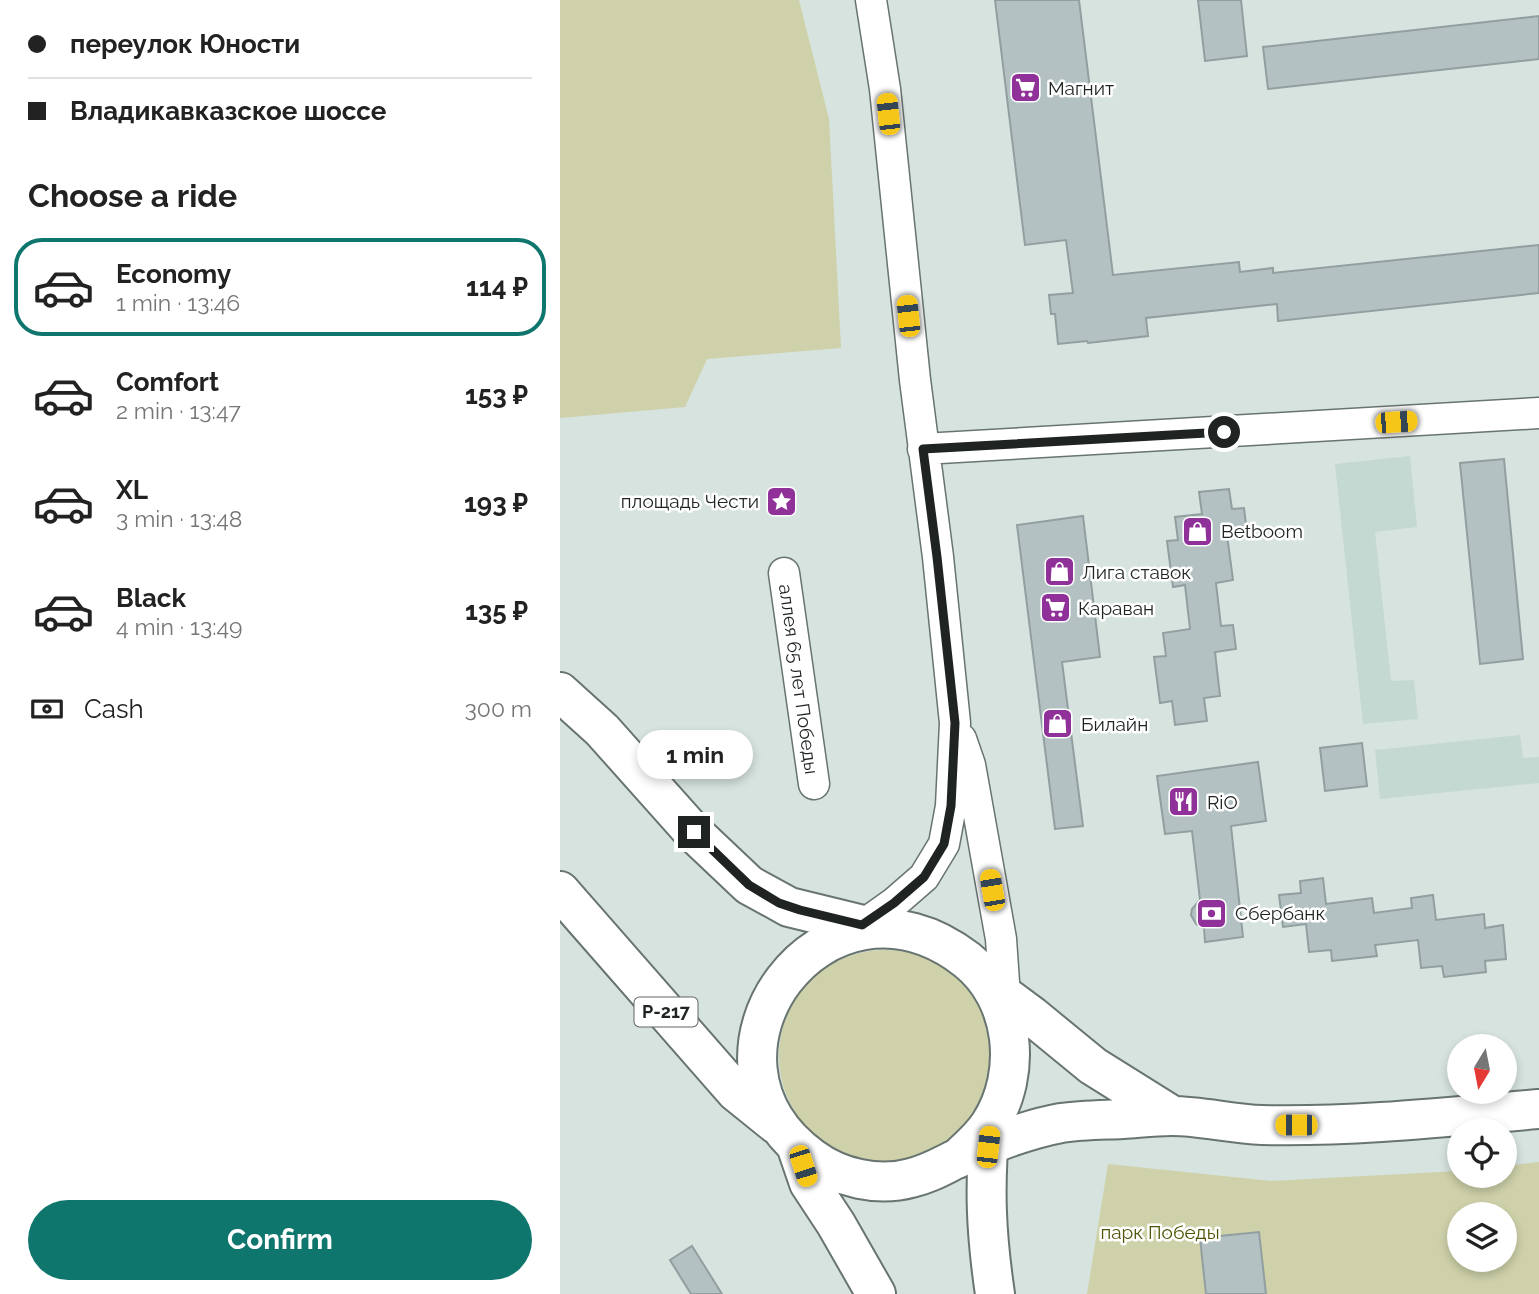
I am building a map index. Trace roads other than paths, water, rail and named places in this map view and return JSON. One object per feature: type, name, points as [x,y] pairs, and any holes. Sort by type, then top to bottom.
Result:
[{"type":"main road","points":[[560,692],[602,730],[694,832],[749,885],[789,907],[864,929],[903,930],[928,936],[951,948],[972,964],[1000,1002],[1172,1116]]},
{"type":"main road","name":"Р-217","points":[[560,891],[736,1092],[820,1164],[847,1176],[875,1181],[904,1180],[932,1172],[978,1143]]},
{"type":"main road","points":[[864,929],[820,946],[793,967],[772,995],[760,1027],[757,1062],[764,1095],[788,1137],[809,1184],[876,1294]]},
{"type":"main road","points":[[995,1294],[986,1234],[985,1184],[978,1143],[1000,1107],[1010,1068],[1000,1002]]},
{"type":"main road","points":[[978,1143],[1058,1124],[1172,1116],[1257,1125],[1316,1125],[1539,1109]]},
{"type":"street","points":[[864,929],[924,877],[944,844],[951,806],[955,723],[885,89],[871,0]]},
{"type":"street","points":[[923,449],[1539,413]]},
{"type":"street","name":"аллея 65 лет Победы","points":[[790,573],[820,783]]},
{"type":"street","points":[[955,723],[973,778],[1001,939],[1000,1002]]},
{"type":"place","name":"Магнит","points":[[1025,88]]},
{"type":"place","name":"площадь Чести","points":[[782,501]]},
{"type":"place","name":"Betboom","points":[[1198,531]]},
{"type":"place","name":"Лига ставок","points":[[1059,572]]},
{"type":"place","name":"Караван","points":[[1055,608]]},
{"type":"place","name":"Билайн","points":[[1058,724]]},
{"type":"place","name":"RiO","points":[[1184,802]]},
{"type":"place","name":"Сбербанк","points":[[1212,913]]},
{"type":"park label","name":"парк Победы","points":[[1160,1232]]}]
